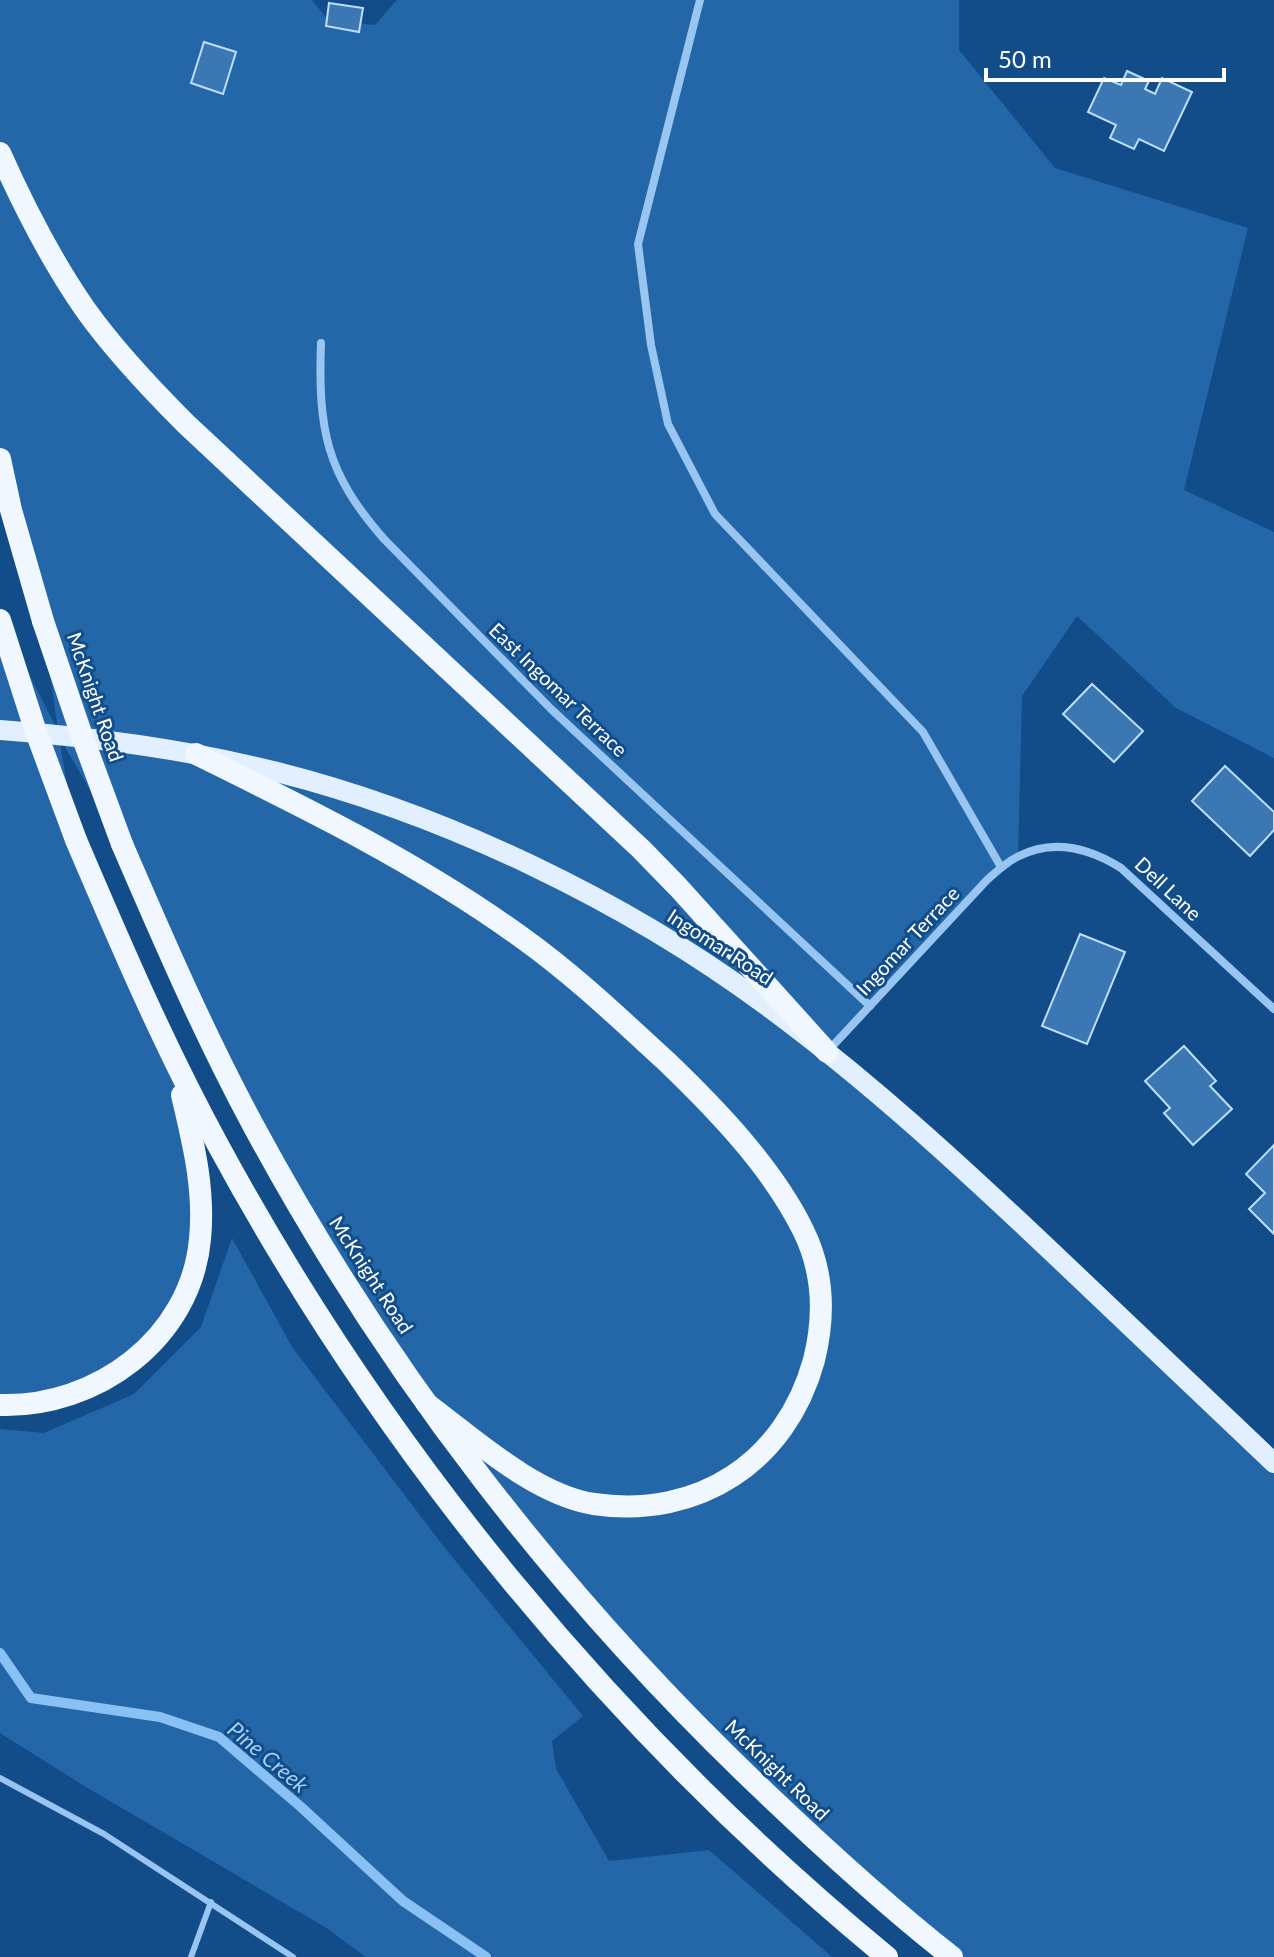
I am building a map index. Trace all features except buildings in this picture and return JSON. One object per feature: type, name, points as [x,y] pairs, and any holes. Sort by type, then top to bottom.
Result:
[{"type":"highway","points":[[0,153],[57,267],[86,310],[153,390],[641,849],[827,1052]]},
{"type":"highway","name":"McKnight Road","points":[[0,459],[11,510],[43,621],[122,844],[210,1040],[253,1125],[362,1309],[496,1497],[642,1669],[817,1842],[952,1957]]},
{"type":"highway","points":[[0,620],[35,729],[76,840],[123,950],[217,1144],[328,1330],[393,1427],[463,1521],[603,1686],[694,1781],[778,1861],[887,1957]]},
{"type":"highway","points":[[196,754],[399,858],[461,895],[577,981],[690,1085],[743,1142],[791,1207],[816,1260],[821,1285],[819,1340],[801,1397],[787,1423],[769,1446],[749,1465],[699,1494],[674,1501],[620,1507],[568,1498],[520,1473],[427,1404]]},
{"type":"highway","points":[[0,1405],[28,1405],[76,1394],[123,1370],[161,1332],[188,1289],[200,1241],[201,1185],[173,1058]]},
{"type":"main road","name":"Ingomar Road","points":[[0,730],[122,742],[196,754],[278,773],[427,821],[498,850],[568,884],[703,962],[767,1005],[827,1052],[973,1177],[1274,1463]]},
{"type":"street","points":[[700,0],[638,244],[651,345],[668,424],[715,514],[923,732],[1001,867]]},
{"type":"street","name":"East Ingomar Terrace","points":[[321,343],[319,377],[325,437],[345,487],[362,513],[551,709],[870,1006]]},
{"type":"street","name":"Dell Lane","points":[[1018,856],[1061,846],[1082,848],[1102,856],[1121,868],[1274,1009]]},
{"type":"street","name":"Ingomar Terrace","points":[[827,1052],[1001,867],[1018,856]]},
{"type":"lane","points":[[0,1778],[104,1834],[293,1957]]},
{"type":"lane","points":[[191,1957],[211,1902]]},
{"type":"shaded area","points":[[0,0],[312,0],[328,20],[375,25],[397,0],[959,0],[959,50],[1055,168],[1248,228],[1184,490],[1274,532],[1274,758],[1176,708],[1077,616],[1022,696],[1018,856],[1001,867],[827,1052],[1274,1463],[1274,1957],[952,1957],[922,1934],[568,1584],[306,1217],[122,844],[59,737],[76,840],[173,1058],[195,1152],[196,1265],[123,1370],[0,1405],[0,618],[58,731],[43,621],[0,459]]},
{"type":"shaded area","points":[[232,1238],[292,1347],[444,1547],[583,1716],[552,1741],[556,1769],[609,1861],[709,1850],[832,1957],[366,1957],[325,1927],[0,1733],[0,1429],[44,1433],[134,1394],[201,1327]]},
{"type":"waterway","name":"Pine Creek","points":[[0,1653],[31,1698],[160,1717],[219,1737],[403,1901],[486,1957]]}]
